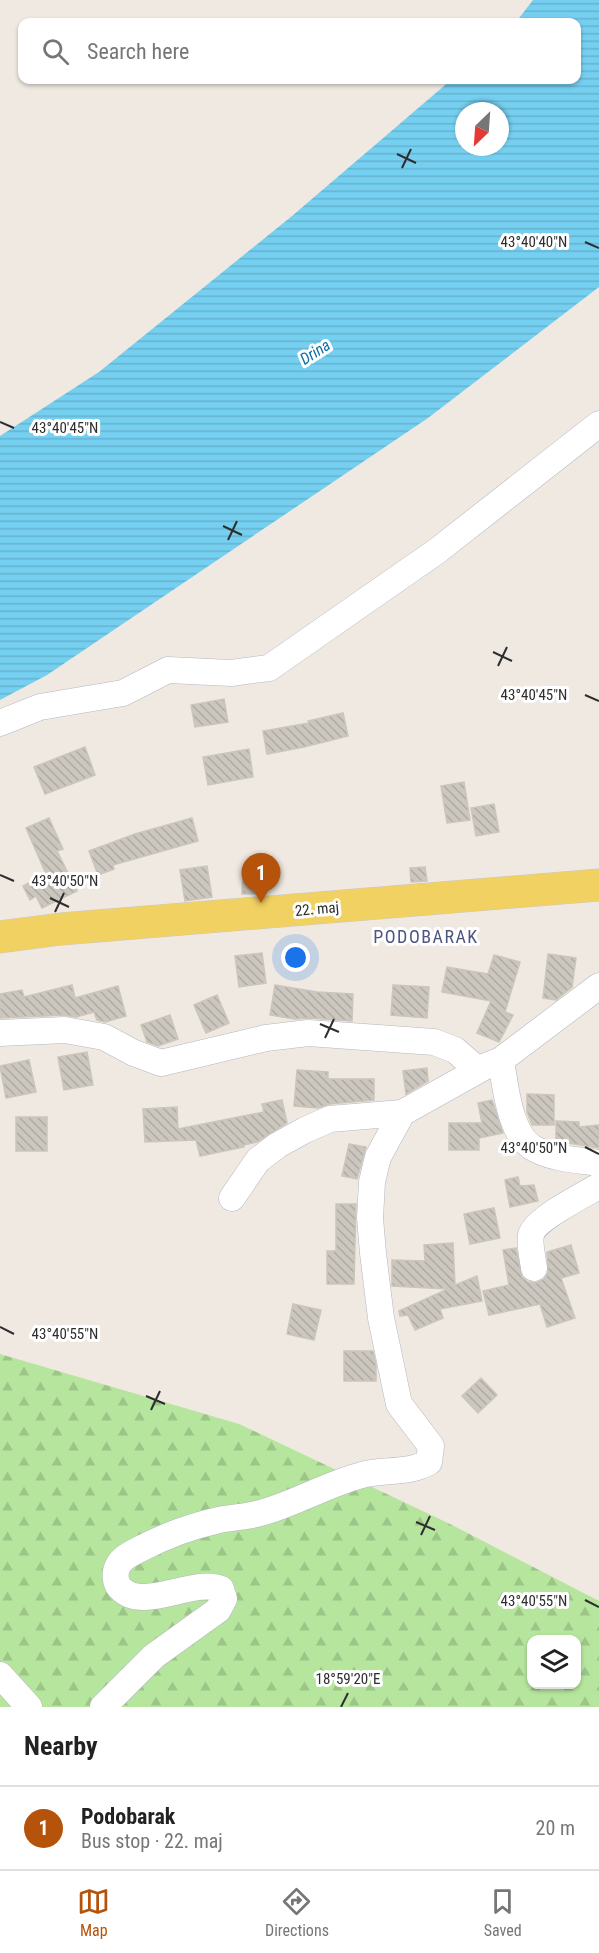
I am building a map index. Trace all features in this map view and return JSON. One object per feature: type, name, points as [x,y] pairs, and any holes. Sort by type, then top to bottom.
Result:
[{"type":"main road","name":"22. maj","points":[[0,937],[61,929],[599,885]]},
{"type":"street","points":[[0,723],[40,707],[123,693],[168,670],[231,674],[268,668],[436,551],[599,424]]},
{"type":"street","points":[[232,1198],[258,1160],[278,1144],[330,1119],[402,1113],[490,1065],[599,986]]},
{"type":"street","points":[[0,1033],[65,1030],[104,1037],[134,1053],[161,1063],[266,1038],[308,1033],[434,1042],[490,1065],[524,1143],[546,1154],[599,1163]]},
{"type":"street","points":[[103,1707],[154,1656],[218,1610],[224,1599],[221,1589],[213,1586],[149,1596],[127,1593],[120,1588],[115,1577],[119,1563],[124,1558],[164,1537],[192,1527],[263,1513],[365,1474],[422,1466],[429,1462],[431,1446],[399,1404],[381,1318],[370,1218],[372,1182],[378,1157],[402,1113]]},
{"type":"street","points":[[534,1268],[531,1235],[537,1227],[558,1209],[599,1186]]},
{"type":"street","points":[[0,1675],[29,1707]]},
{"type":"green space","points":[[0,1354],[239,1424],[450,1524],[599,1601],[599,1707],[0,1707]]},
{"type":"water","name":"Drina","points":[[533,0],[599,0],[599,287],[428,418],[47,675],[0,700],[0,436],[99,372],[292,216],[446,84],[581,84],[581,18],[519,18]]},
{"type":"building","points":[[224,699],[228,722],[195,727],[191,705]]},
{"type":"building","points":[[343,713],[348,736],[267,754],[263,731],[309,723],[308,721]]},
{"type":"building","points":[[85,747],[95,775],[45,794],[34,767]]},
{"type":"building","points":[[249,749],[253,777],[208,785],[203,757]]},
{"type":"building","points":[[464,782],[470,820],[447,823],[441,786]]},
{"type":"building","points":[[494,804],[499,832],[476,836],[471,808]]},
{"type":"building","points":[[49,818],[63,849],[57,851],[77,891],[42,908],[36,896],[30,900],[23,886],[46,874],[26,828]]},
{"type":"building","points":[[192,818],[198,841],[113,865],[114,869],[98,875],[89,851],[135,834]]},
{"type":"building","points":[[207,866],[212,897],[185,901],[180,870]]},
{"type":"building","points":[[425,867],[427,881],[411,882],[410,868]]},
{"type":"building","points":[[243,872],[264,873],[263,894],[242,894]]},
{"type":"building","points":[[262,953],[266,983],[239,987],[235,956]]},
{"type":"building","points":[[548,954],[576,958],[572,987],[556,1000],[543,998]]},
{"type":"building","points":[[494,955],[520,962],[505,1012],[513,1015],[499,1042],[477,1033],[491,1001],[442,992],[447,967],[488,974]]},
{"type":"building","points":[[72,985],[75,998],[118,986],[126,1016],[105,1022],[97,1020],[94,1012],[76,1017],[64,1015],[0,1018],[0,994],[22,990],[24,997]]},
{"type":"building","points":[[275,985],[317,992],[353,994],[352,1021],[295,1019],[270,1015]]},
{"type":"building","points":[[393,985],[429,987],[427,1018],[391,1015]]},
{"type":"building","points":[[217,995],[229,1023],[206,1033],[194,1005]]},
{"type":"building","points":[[170,1015],[178,1039],[158,1046],[147,1042],[141,1025]]},
{"type":"building","points":[[87,1052],[93,1085],[64,1090],[58,1057]]},
{"type":"building","points":[[29,1060],[36,1092],[6,1098],[0,1066]]},
{"type":"building","points":[[427,1068],[428,1081],[406,1094],[403,1071]]},
{"type":"building","points":[[297,1070],[328,1072],[328,1079],[374,1079],[374,1100],[329,1104],[318,1108],[294,1106]]},
{"type":"building","points":[[527,1094],[554,1095],[554,1125],[532,1125],[527,1112]]},
{"type":"building","points":[[282,1100],[287,1123],[257,1142],[244,1145],[244,1147],[200,1156],[196,1140],[145,1142],[143,1109],[177,1107],[178,1129],[264,1112],[262,1104]]},
{"type":"building","points":[[492,1100],[503,1133],[479,1138],[479,1150],[449,1150],[449,1123],[482,1123],[478,1103]]},
{"type":"building","points":[[16,1117],[47,1117],[47,1151],[16,1151]]},
{"type":"building","points":[[556,1121],[579,1122],[579,1127],[599,1125],[599,1148],[556,1141]]},
{"type":"building","points":[[349,1144],[366,1147],[357,1179],[342,1176]]},
{"type":"building","points":[[518,1177],[520,1186],[534,1185],[538,1201],[510,1207],[505,1180]]},
{"type":"building","points":[[336,1204],[356,1204],[354,1284],[327,1284],[327,1251],[336,1251]]},
{"type":"building","points":[[494,1208],[500,1238],[470,1244],[464,1214]]},
{"type":"building","points":[[453,1243],[455,1285],[477,1276],[482,1301],[440,1309],[443,1318],[415,1330],[408,1315],[400,1316],[399,1311],[448,1289],[392,1286],[392,1260],[425,1261],[424,1245]]},
{"type":"building","points":[[571,1245],[579,1273],[561,1278],[575,1318],[547,1327],[540,1304],[489,1315],[483,1291],[509,1285],[503,1250],[516,1248],[522,1277],[528,1282],[536,1283],[544,1279],[548,1273],[547,1252]]},
{"type":"building","points":[[293,1304],[321,1310],[314,1340],[287,1334]]},
{"type":"building","points":[[344,1351],[373,1351],[376,1381],[344,1381]]},
{"type":"building","points":[[481,1378],[497,1395],[478,1413],[462,1396]]},
{"type":"place","name":"Podobarak","points":[[261,903]]},
{"type":"district","name":"PODOBARAK","points":[[426,936]]}]
